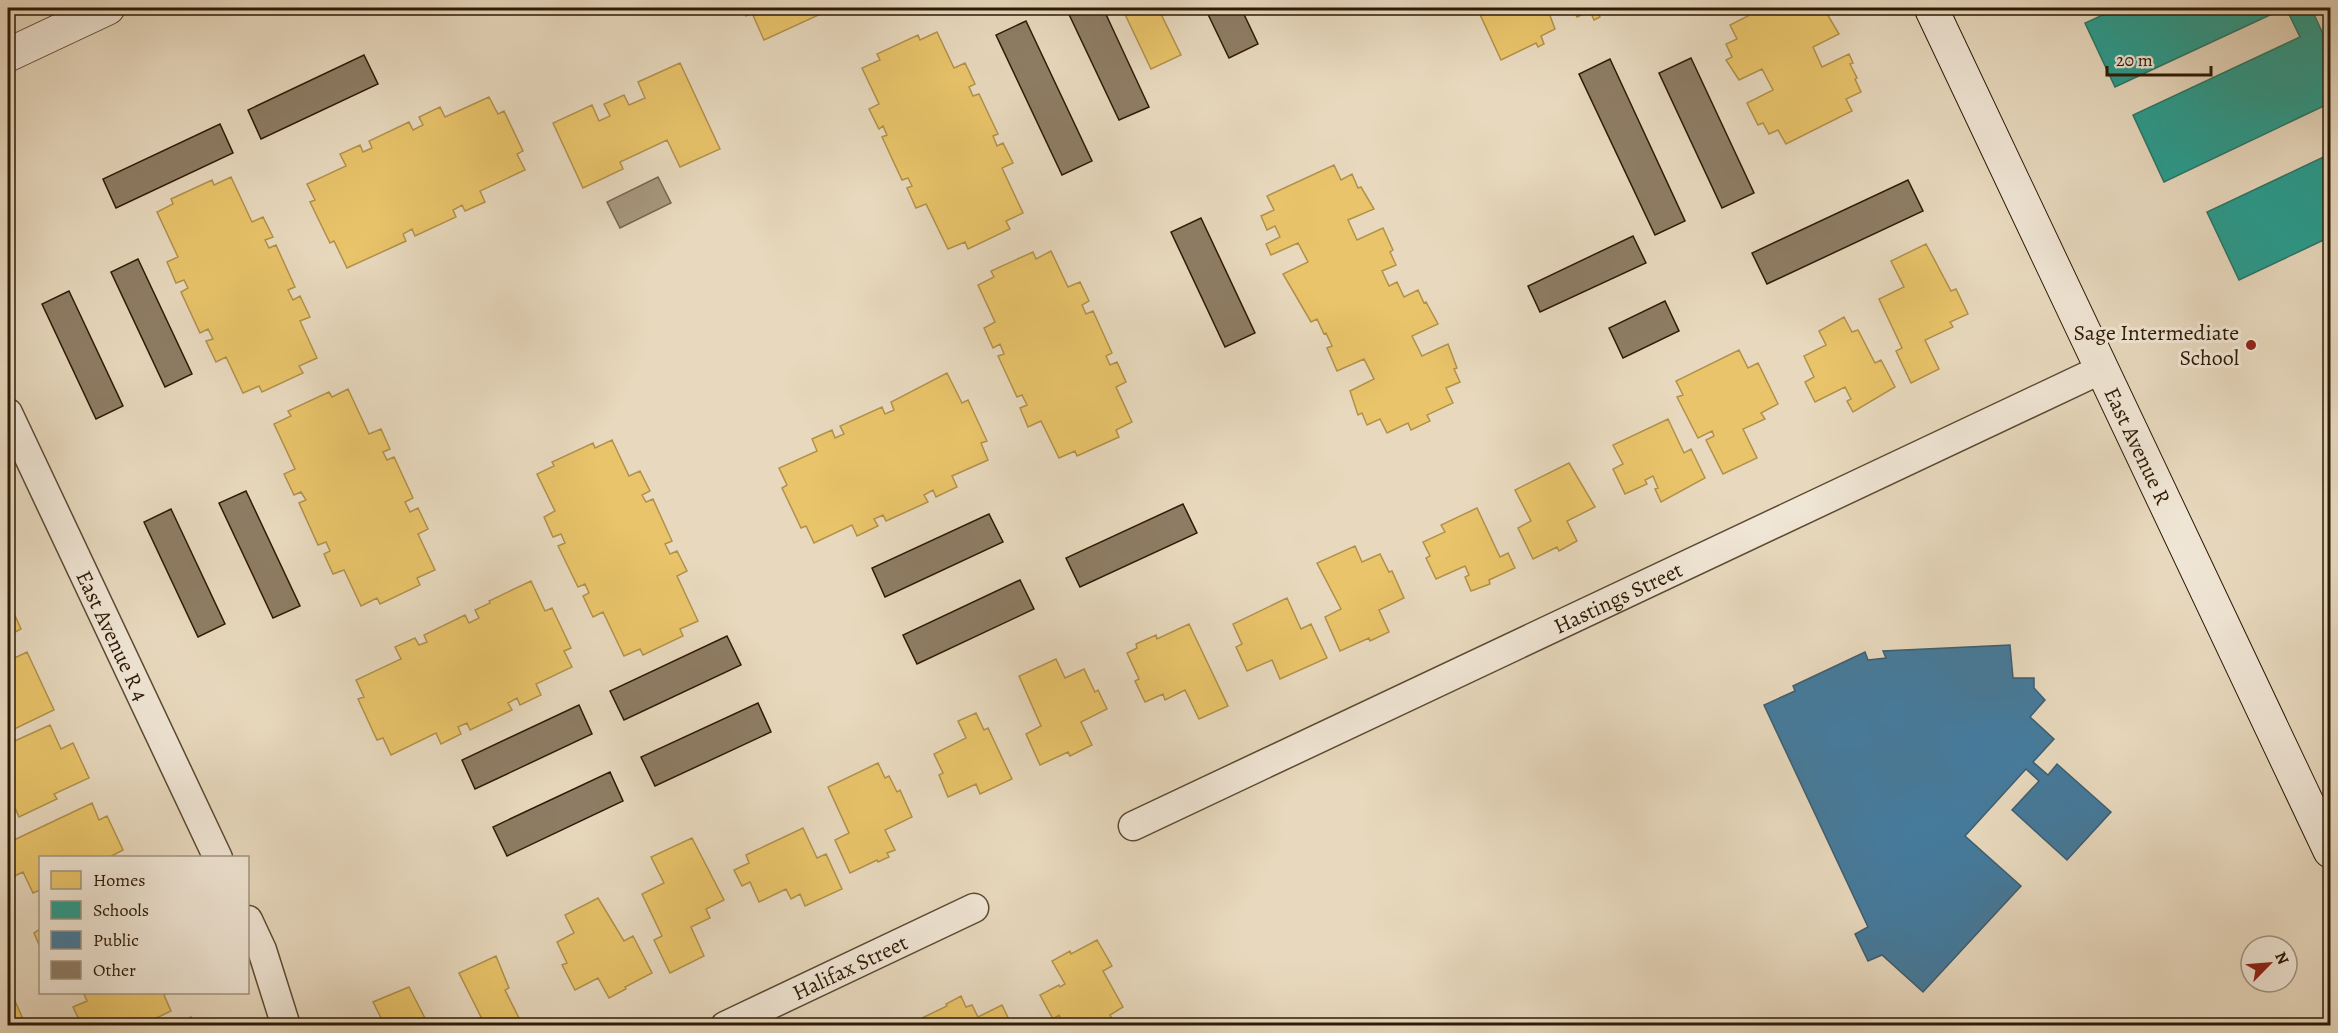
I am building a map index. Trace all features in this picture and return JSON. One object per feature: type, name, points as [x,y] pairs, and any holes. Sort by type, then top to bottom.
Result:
[{"type":"main road","points":[[8,55],[108,8]]},
{"type":"main road","name":"East Avenue R","points":[[1930,8],[2331,851]]},
{"type":"street","name":"Hastings Street","points":[[1133,826],[2102,369]]},
{"type":"street","name":"East Avenue R 4","points":[[8,413],[217,856]]},
{"type":"street","name":"Halifax Street","points":[[725,1026],[974,908]]},
{"type":"street","points":[[249,922],[262,950],[286,1026]]},
{"type":"shaded area","points":[[658,177],[671,203],[620,228],[607,202]]},
{"type":"building: Homes","points":[[742,8],[820,8],[823,13],[764,40],[752,13],[746,16]]},
{"type":"building: Homes","points":[[1122,8],[1158,8],[1181,55],[1151,69]]},
{"type":"building: Homes","points":[[1477,8],[1561,8],[1549,13],[1555,29],[1541,36],[1544,44],[1538,47],[1536,43],[1501,60]]},
{"type":"building: Homes","points":[[1572,8],[1613,8],[1599,14],[1600,17],[1594,20],[1590,11],[1577,17]]},
{"type":"building: Homes","points":[[1744,8],[1821,8],[1824,14],[1826,12],[1839,34],[1813,47],[1822,67],[1849,54],[1853,63],[1850,64],[1861,92],[1846,99],[1852,111],[1786,144],[1778,130],[1769,134],[1763,123],[1758,125],[1747,103],[1773,90],[1762,69],[1739,80],[1726,60],[1732,57],[1726,44],[1737,39],[1730,25],[1748,16]]},
{"type":"building: Homes","points":[[937,32],[954,68],[965,63],[975,84],[969,87],[973,96],[979,94],[998,134],[993,136],[997,146],[1003,143],[1013,163],[1002,168],[1023,213],[1006,221],[1010,229],[968,249],[965,242],[948,249],[926,204],[916,208],[907,188],[912,186],[908,178],[902,180],[882,137],[887,135],[883,126],[879,129],[869,109],[879,104],[862,68],[880,60],[877,54],[918,35],[920,40]]},
{"type":"building: Homes","points":[[680,63],[720,149],[680,167],[667,140],[620,162],[623,169],[583,188],[553,123],[592,105],[599,121],[610,116],[604,104],[624,95],[629,105],[645,98],[638,82]]},
{"type":"building: Homes","points":[[489,97],[498,114],[504,111],[523,151],[517,154],[525,170],[480,191],[485,202],[465,211],[462,205],[453,210],[456,217],[415,236],[412,229],[403,234],[406,241],[347,268],[334,241],[330,243],[310,202],[315,200],[307,184],[346,166],[340,154],[360,145],[363,152],[372,148],[369,141],[409,122],[413,130],[423,125],[419,117],[440,107],[445,117]]},
{"type":"building: Homes","points":[[1334,165],[1341,180],[1352,174],[1358,188],[1361,187],[1374,209],[1348,220],[1357,240],[1383,228],[1393,250],[1390,252],[1396,265],[1382,271],[1389,286],[1397,282],[1404,297],[1418,290],[1438,324],[1412,336],[1422,356],[1448,344],[1457,368],[1454,369],[1460,382],[1446,388],[1453,403],[1427,415],[1430,421],[1411,430],[1408,423],[1387,433],[1380,419],[1367,425],[1362,413],[1358,415],[1350,391],[1374,379],[1364,359],[1337,371],[1327,348],[1332,346],[1326,333],[1324,334],[1317,319],[1311,322],[1283,274],[1308,262],[1298,243],[1271,255],[1266,244],[1280,237],[1275,226],[1267,230],[1261,216],[1274,210],[1267,196]]},
{"type":"building: Homes","points":[[231,177],[252,222],[263,217],[273,237],[265,240],[269,248],[276,245],[295,287],[288,290],[293,300],[300,296],[310,317],[300,321],[317,358],[299,366],[303,373],[262,392],[259,386],[243,393],[226,357],[216,362],[206,341],[213,339],[208,329],[200,333],[181,292],[188,288],[184,280],[176,283],[167,262],[178,257],[157,212],[173,204],[171,199],[212,180],[214,185]]},
{"type":"building: Homes","points":[[1926,244],[1951,291],[1956,289],[1968,314],[1950,322],[1953,327],[1925,340],[1939,369],[1911,383],[1896,351],[1902,348],[1879,299],[1904,287],[1891,261]]},
{"type":"building: Homes","points":[[1051,251],[1068,287],[1080,282],[1089,301],[1082,305],[1086,314],[1093,311],[1112,353],[1106,356],[1110,365],[1117,362],[1126,382],[1116,387],[1132,422],[1116,430],[1119,437],[1077,456],[1075,451],[1059,458],[1041,421],[1028,427],[1020,408],[1027,405],[1022,395],[1017,397],[998,356],[1004,354],[1000,344],[993,348],[984,328],[995,322],[978,285],[994,277],[991,271],[1033,252],[1036,259]]},
{"type":"building: Homes","points":[[1844,317],[1852,332],[1858,330],[1875,363],[1881,360],[1895,387],[1853,412],[1847,401],[1851,399],[1845,387],[1815,402],[1805,382],[1814,377],[1804,356],[1826,345],[1819,331]]},
{"type":"building: Homes","points":[[1739,350],[1748,368],[1758,363],[1778,404],[1761,413],[1765,419],[1743,429],[1757,458],[1723,474],[1706,440],[1714,436],[1712,431],[1698,438],[1677,397],[1683,395],[1676,381]]},
{"type":"building: Homes","points":[[947,373],[962,403],[968,400],[987,441],[981,443],[988,460],[952,476],[957,487],[936,497],[933,490],[924,495],[928,502],[886,521],[883,515],[874,519],[878,526],[857,536],[852,525],[814,543],[806,526],[801,528],[782,488],[787,485],[779,468],[817,451],[812,439],[832,430],[835,438],[844,434],[840,426],[882,407],[885,414],[894,410],[891,402]]},
{"type":"building: Homes","points":[[348,389],[369,434],[381,429],[390,449],[383,452],[387,460],[394,457],[413,498],[405,502],[410,512],[418,508],[428,529],[418,534],[435,570],[417,578],[420,585],[380,604],[377,598],[361,606],[344,570],[333,574],[324,554],[330,551],[326,542],[318,545],[299,503],[306,500],[301,492],[294,495],[284,474],[295,469],[274,424],[291,416],[288,411],[329,392],[332,397]]},
{"type":"building: Homes","points":[[1668,419],[1684,453],[1691,449],[1705,478],[1661,502],[1655,489],[1658,488],[1653,476],[1645,480],[1647,484],[1625,494],[1613,469],[1623,464],[1613,445]]},
{"type":"building: Homes","points":[[612,440],[629,476],[640,471],[650,491],[642,495],[646,502],[653,499],[672,541],[665,544],[670,554],[677,551],[687,571],[677,576],[698,621],[680,629],[683,636],[643,655],[640,649],[624,656],[603,612],[593,617],[583,596],[589,593],[585,584],[578,587],[558,546],[565,543],[561,534],[553,537],[544,517],[555,511],[537,474],[554,466],[552,462],[593,443],[595,448]]},
{"type":"building: Homes","points":[[1569,463],[1595,507],[1567,521],[1577,541],[1559,551],[1557,547],[1533,559],[1518,528],[1531,521],[1515,490]]},
{"type":"building: Homes","points":[[1477,508],[1500,557],[1508,553],[1515,568],[1489,580],[1490,584],[1471,591],[1465,577],[1469,575],[1465,566],[1436,579],[1426,558],[1430,556],[1423,542],[1445,532],[1441,525]]},
{"type":"building: Homes","points":[[1355,546],[1362,562],[1380,554],[1389,572],[1392,571],[1404,598],[1379,610],[1389,632],[1340,651],[1325,617],[1341,609],[1317,563]]},
{"type":"building: Homes","points":[[531,581],[545,611],[552,608],[571,648],[564,651],[572,667],[536,684],[541,695],[520,705],[517,698],[508,703],[512,710],[470,730],[467,723],[458,727],[461,734],[441,744],[436,733],[391,755],[383,738],[377,740],[358,699],[364,697],[356,680],[401,659],[395,647],[415,638],[419,645],[427,642],[424,635],[465,615],[469,623],[479,618],[475,610]]},
{"type":"building: Homes","points":[[1287,598],[1301,629],[1311,624],[1327,658],[1280,679],[1272,660],[1247,671],[1236,647],[1242,644],[1233,624]]},
{"type":"building: Homes","points":[[8,600],[21,629],[8,636]]},
{"type":"building: Homes","points":[[1189,624],[1228,706],[1199,719],[1185,690],[1165,700],[1163,694],[1145,702],[1135,681],[1139,679],[1127,653],[1137,648],[1136,644],[1156,635],[1157,639]]},
{"type":"building: Homes","points":[[27,652],[54,710],[8,732],[8,661]]},
{"type":"building: Homes","points":[[1056,659],[1065,678],[1084,669],[1095,692],[1098,690],[1107,709],[1081,722],[1092,745],[1070,756],[1068,752],[1040,765],[1026,734],[1041,726],[1019,676]]},
{"type":"building: Homes","points":[[976,713],[984,730],[988,728],[1012,779],[980,794],[976,784],[948,797],[939,775],[943,773],[934,754],[966,738],[958,721]]},
{"type":"building: Homes","points":[[50,725],[61,749],[73,743],[89,778],[54,794],[57,799],[19,817],[16,810],[8,813],[8,744]]},
{"type":"building: Homes","points":[[878,763],[885,778],[889,776],[897,792],[900,790],[912,817],[885,830],[895,850],[887,853],[889,857],[850,873],[835,840],[849,833],[828,787]]},
{"type":"building: Homes","points":[[92,803],[99,820],[107,816],[123,850],[112,856],[39,856],[39,890],[33,893],[23,872],[8,879],[8,846],[15,843],[14,840]]},
{"type":"building: Homes","points":[[803,828],[817,858],[826,854],[842,889],[805,906],[800,894],[791,899],[786,889],[759,902],[750,882],[742,886],[734,870],[749,863],[746,855]]},
{"type":"building: Homes","points":[[692,838],[724,900],[706,909],[710,918],[691,927],[704,956],[670,973],[654,940],[662,936],[642,894],[664,883],[651,857]]},
{"type":"building: Homes","points":[[598,898],[624,941],[633,936],[652,973],[609,998],[598,978],[575,990],[562,965],[567,963],[557,942],[574,933],[565,915]]},
{"type":"building: Homes","points":[[8,929],[14,943],[8,947]]},
{"type":"building: Homes","points":[[39,930],[39,945],[34,933]]},
{"type":"building: Homes","points":[[1097,940],[1112,966],[1103,971],[1123,1007],[1110,1015],[1116,1026],[1092,1026],[1090,1023],[1084,1026],[1081,1019],[1069,1026],[1064,1026],[1059,1015],[1053,1019],[1040,995],[1065,984],[1052,961]]},
{"type":"building: Homes","points":[[496,956],[509,988],[505,990],[523,1026],[466,1026],[481,1017],[459,973]]},
{"type":"building: Homes","points":[[8,985],[26,1026],[8,1026]]},
{"type":"building: Homes","points":[[409,987],[429,1026],[379,1026],[381,1018],[373,1002]]},
{"type":"building: Homes","points":[[84,994],[166,994],[164,995],[171,1011],[140,1026],[82,1026],[73,1007],[87,1001]]},
{"type":"building: Homes","points":[[961,996],[966,1007],[972,1005],[978,1017],[1002,1005],[1012,1026],[923,1026],[920,1019],[947,1006],[946,1004]]},
{"type":"building: Homes","points":[[191,1017],[195,1026],[172,1026]]},
{"type":"building: Homes","points":[[899,1018],[903,1026],[883,1026]]},
{"type":"building: Schools","points":[[2118,8],[2285,8],[2115,87],[2085,23]]},
{"type":"building: Schools","points":[[2286,8],[2311,8],[2330,49],[2330,94],[2328,95],[2330,103],[2164,182],[2133,115],[2300,37]]},
{"type":"building: Schools","points":[[2330,154],[2330,237],[2239,280],[2207,212]]},
{"type":"building: Public","points":[[2010,645],[2013,678],[2034,678],[2034,688],[2045,700],[2030,717],[2054,739],[2033,762],[2048,775],[2057,764],[2111,812],[2067,860],[2012,810],[2039,781],[2026,769],[1965,836],[2021,886],[1923,992],[1882,955],[1868,961],[1855,934],[1868,927],[1764,705],[1795,691],[1793,686],[1865,652],[1868,660],[1886,658],[1883,651]]},
{"type":"building: Other","points":[[1066,8],[1103,8],[1149,107],[1119,120]]},
{"type":"building: Other","points":[[1205,8],[1241,8],[1258,44],[1229,58]]},
{"type":"building: Other","points":[[1026,21],[1092,161],[1062,175],[996,35]]},
{"type":"building: Other","points":[[364,55],[378,84],[261,139],[248,110]]},
{"type":"building: Other","points":[[1691,58],[1754,193],[1722,208],[1659,73]]},
{"type":"building: Other","points":[[1610,59],[1685,221],[1655,235],[1579,74]]},
{"type":"building: Other","points":[[220,124],[233,153],[116,208],[103,179]]},
{"type":"building: Other","points":[[1908,180],[1923,211],[1767,284],[1752,253]]},
{"type":"building: Other","points":[[1201,218],[1255,333],[1225,347],[1171,232]]},
{"type":"building: Other","points":[[1633,236],[1646,263],[1540,312],[1528,286]]},
{"type":"building: Other","points":[[138,259],[192,374],[165,387],[111,272]]},
{"type":"building: Other","points":[[69,291],[123,406],[96,419],[42,304]]},
{"type":"building: Other","points":[[1665,301],[1679,331],[1623,358],[1609,328]]},
{"type":"building: Other","points":[[246,491],[300,606],[273,618],[219,503]]},
{"type":"building: Other","points":[[1183,504],[1197,533],[1080,587],[1066,558]]},
{"type":"building: Other","points":[[171,509],[225,624],[198,637],[144,522]]},
{"type":"building: Other","points":[[989,514],[1003,542],[885,597],[872,568]]},
{"type":"building: Other","points":[[1020,580],[1034,609],[917,664],[903,635]]},
{"type":"building: Other","points":[[727,636],[741,665],[624,720],[610,691]]},
{"type":"building: Other","points":[[758,703],[771,732],[655,786],[641,757]]},
{"type":"building: Other","points":[[579,705],[592,734],[475,789],[462,760]]},
{"type":"building: Other","points":[[610,772],[623,801],[507,856],[493,827]]},
{"type":"place","name":"Sage Intermediate School","points":[[2251,345]]}]
